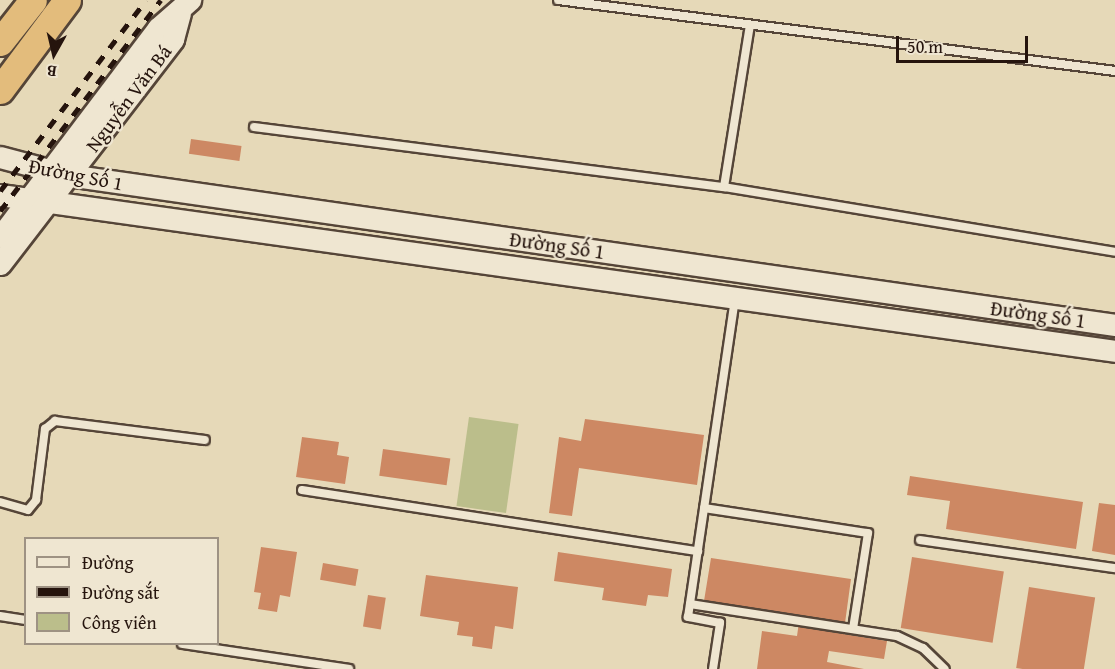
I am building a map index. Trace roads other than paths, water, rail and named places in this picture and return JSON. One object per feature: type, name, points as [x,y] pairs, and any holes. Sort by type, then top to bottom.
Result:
[{"type":"highway","points":[[0,42],[33,0]]},
{"type":"highway","points":[[0,90],[68,0]]},
{"type":"main road","name":"Nguyễn Văn Bá","points":[[0,264],[37,202],[59,173],[173,39],[185,6]]},
{"type":"main road","name":"Đường Số 1","points":[[0,157],[59,173],[1115,325]]},
{"type":"main road","name":"Đường Số 1","points":[[0,195],[37,202],[1115,351]]},
{"type":"main road","name":"Nguyễn Văn Bá","points":[[0,237],[37,202]]},
{"type":"lane","points":[[558,0],[1115,71]]},
{"type":"lane","points":[[724,187],[750,25]]},
{"type":"lane","points":[[254,127],[724,187],[1115,252]]},
{"type":"lane","points":[[713,669],[720,623],[688,617],[735,298]]},
{"type":"lane","points":[[0,502],[28,510],[36,500],[45,429],[55,422],[205,440]]},
{"type":"lane","points":[[302,490],[698,551]]},
{"type":"lane","points":[[704,508],[868,533],[853,629]]},
{"type":"lane","points":[[920,540],[1115,568]]},
{"type":"lane","points":[[690,604],[853,629],[911,641],[945,669]]},
{"type":"lane","points":[[0,616],[24,620]]},
{"type":"lane","points":[[189,645],[349,669]]},
{"type":"railway","points":[[0,191],[146,0]]},
{"type":"railway","points":[[0,211],[161,0]]}]
